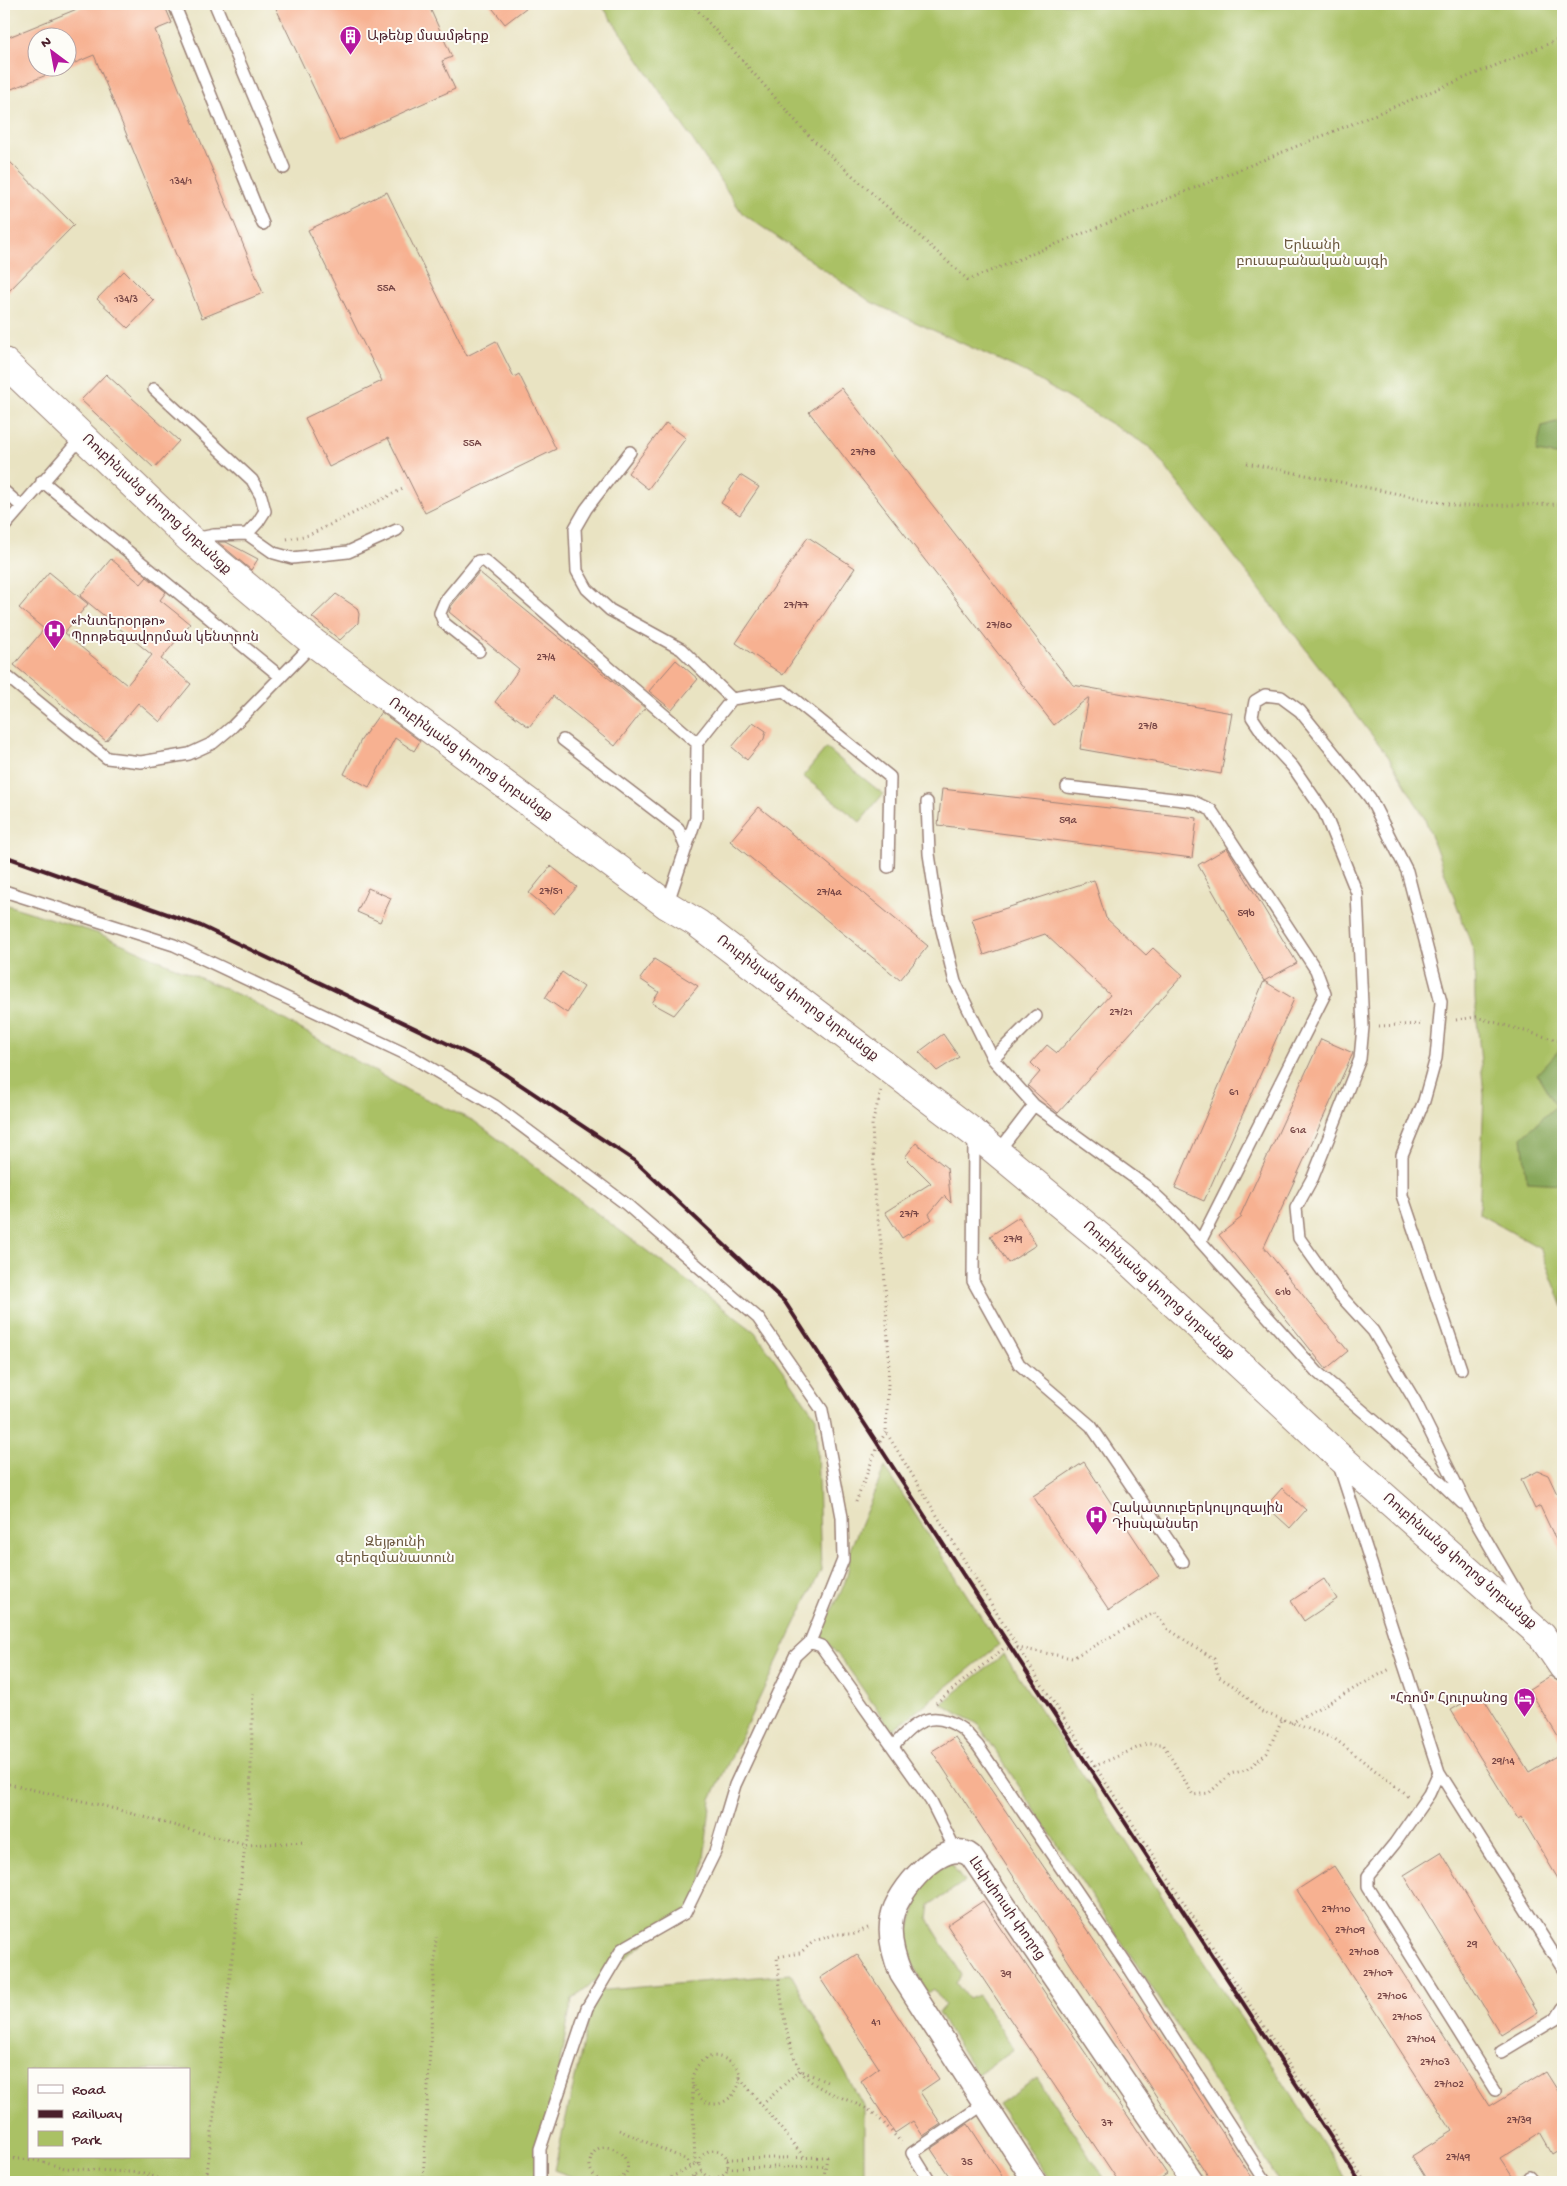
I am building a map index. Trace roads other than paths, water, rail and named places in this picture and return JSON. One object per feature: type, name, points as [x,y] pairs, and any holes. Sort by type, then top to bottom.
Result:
[{"type":"street","name":"Ռուբինյանց փողոց նրբանցք","points":[[4,362],[190,539],[314,643],[667,905],[697,923],[974,1133],[997,1154],[1124,1257],[1335,1453],[1542,1636],[1563,1667]]},
{"type":"street","name":"Լեփսիուսի փողոց","points":[[1035,2182],[901,1974],[893,1952],[892,1917],[902,1893],[929,1863],[944,1854],[956,1851],[965,1852],[971,1856],[1193,2182]]},
{"type":"lane","points":[[174,4],[263,224]]},
{"type":"lane","points":[[214,4],[284,168]]},
{"type":"lane","points":[[154,389],[252,480],[261,496],[265,510],[258,522],[247,534]]},
{"type":"lane","points":[[4,527],[82,437]]},
{"type":"lane","points":[[630,452],[586,509],[576,528],[578,571],[587,589],[610,610],[682,649],[732,699]]},
{"type":"lane","points":[[42,481],[280,677]]},
{"type":"lane","points":[[4,491],[21,506]]},
{"type":"lane","points":[[190,539],[214,534],[247,534],[274,553],[292,558],[348,552],[397,530]]},
{"type":"lane","points":[[479,651],[444,622],[440,613],[444,602],[478,562],[485,562],[697,743]]},
{"type":"lane","points":[[4,674],[107,758],[141,762],[189,754],[213,743],[314,643]]},
{"type":"lane","points":[[667,905],[696,818],[697,743],[732,699],[784,691],[890,776],[888,867]]},
{"type":"lane","points":[[1461,1369],[1402,1195],[1402,1155],[1424,1101],[1434,1066],[1440,1002],[1407,871],[1370,798],[1300,711],[1280,696],[1265,695],[1255,702],[1252,717],[1266,738],[1292,767],[1324,812],[1356,893],[1363,1027],[1360,1059],[1313,1177],[1296,1208],[1299,1238],[1338,1293],[1373,1331],[1415,1402],[1469,1510],[1542,1636]]},
{"type":"lane","points":[[563,740],[678,828],[686,848]]},
{"type":"lane","points":[[1067,787],[1192,801],[1211,810],[1316,970],[1325,994],[1201,1240]]},
{"type":"lane","points":[[927,802],[929,854],[938,914],[955,982],[993,1059],[1034,1105],[1146,1187],[1201,1240],[1317,1372],[1392,1436],[1469,1510]]},
{"type":"lane","points":[[4,891],[174,945],[412,1057],[496,1106],[626,1204],[758,1318],[822,1410],[842,1517],[843,1560],[810,1642],[795,1656],[734,1785],[715,1852],[685,1913],[622,1949],[587,2008],[540,2150],[540,2182]]},
{"type":"lane","points":[[993,1059],[1036,1016]]},
{"type":"lane","points":[[997,1154],[1034,1105]]},
{"type":"lane","points":[[974,1133],[973,1281],[1019,1364],[1091,1426],[1183,1562]]},
{"type":"lane","points":[[1335,1453],[1439,1772],[1563,1969]]},
{"type":"lane","points":[[810,1642],[821,1646],[931,1801],[956,1851]]},
{"type":"lane","points":[[893,1747],[909,1729],[927,1719],[939,1718],[961,1728],[978,1746],[1131,1971],[1266,2182]]},
{"type":"lane","points":[[1439,1772],[1420,1806],[1395,1843],[1368,1876],[1368,1887],[1495,2090]]},
{"type":"lane","points":[[1501,2052],[1556,2019],[1563,2008]]},
{"type":"lane","points":[[930,2182],[912,2153],[984,2104]]},
{"type":"railway","points":[[4,856],[201,926],[488,1063],[635,1161],[785,1302],[1360,2182]]},
{"type":"place","name":"Աթենք մսամթերք","points":[[351,56]]},
{"type":"place","name":"«Ինտերօրթո» Պրոթեզավորման կենտրոն","points":[[55,649]]},
{"type":"place","name":"Հակատուբերկուլյոզային Դիսպանսեր","points":[[1096,1536]]},
{"type":"place","name":"\"Հռոմ\" Հյուրանոց","points":[[1524,1718]]},
{"type":"park label","name":"Երևանի բուսաբանական այգի","points":[[1312,254]]},
{"type":"park label","name":"Զեյթունի գերեզմանատուն","points":[[395,1552]]}]
